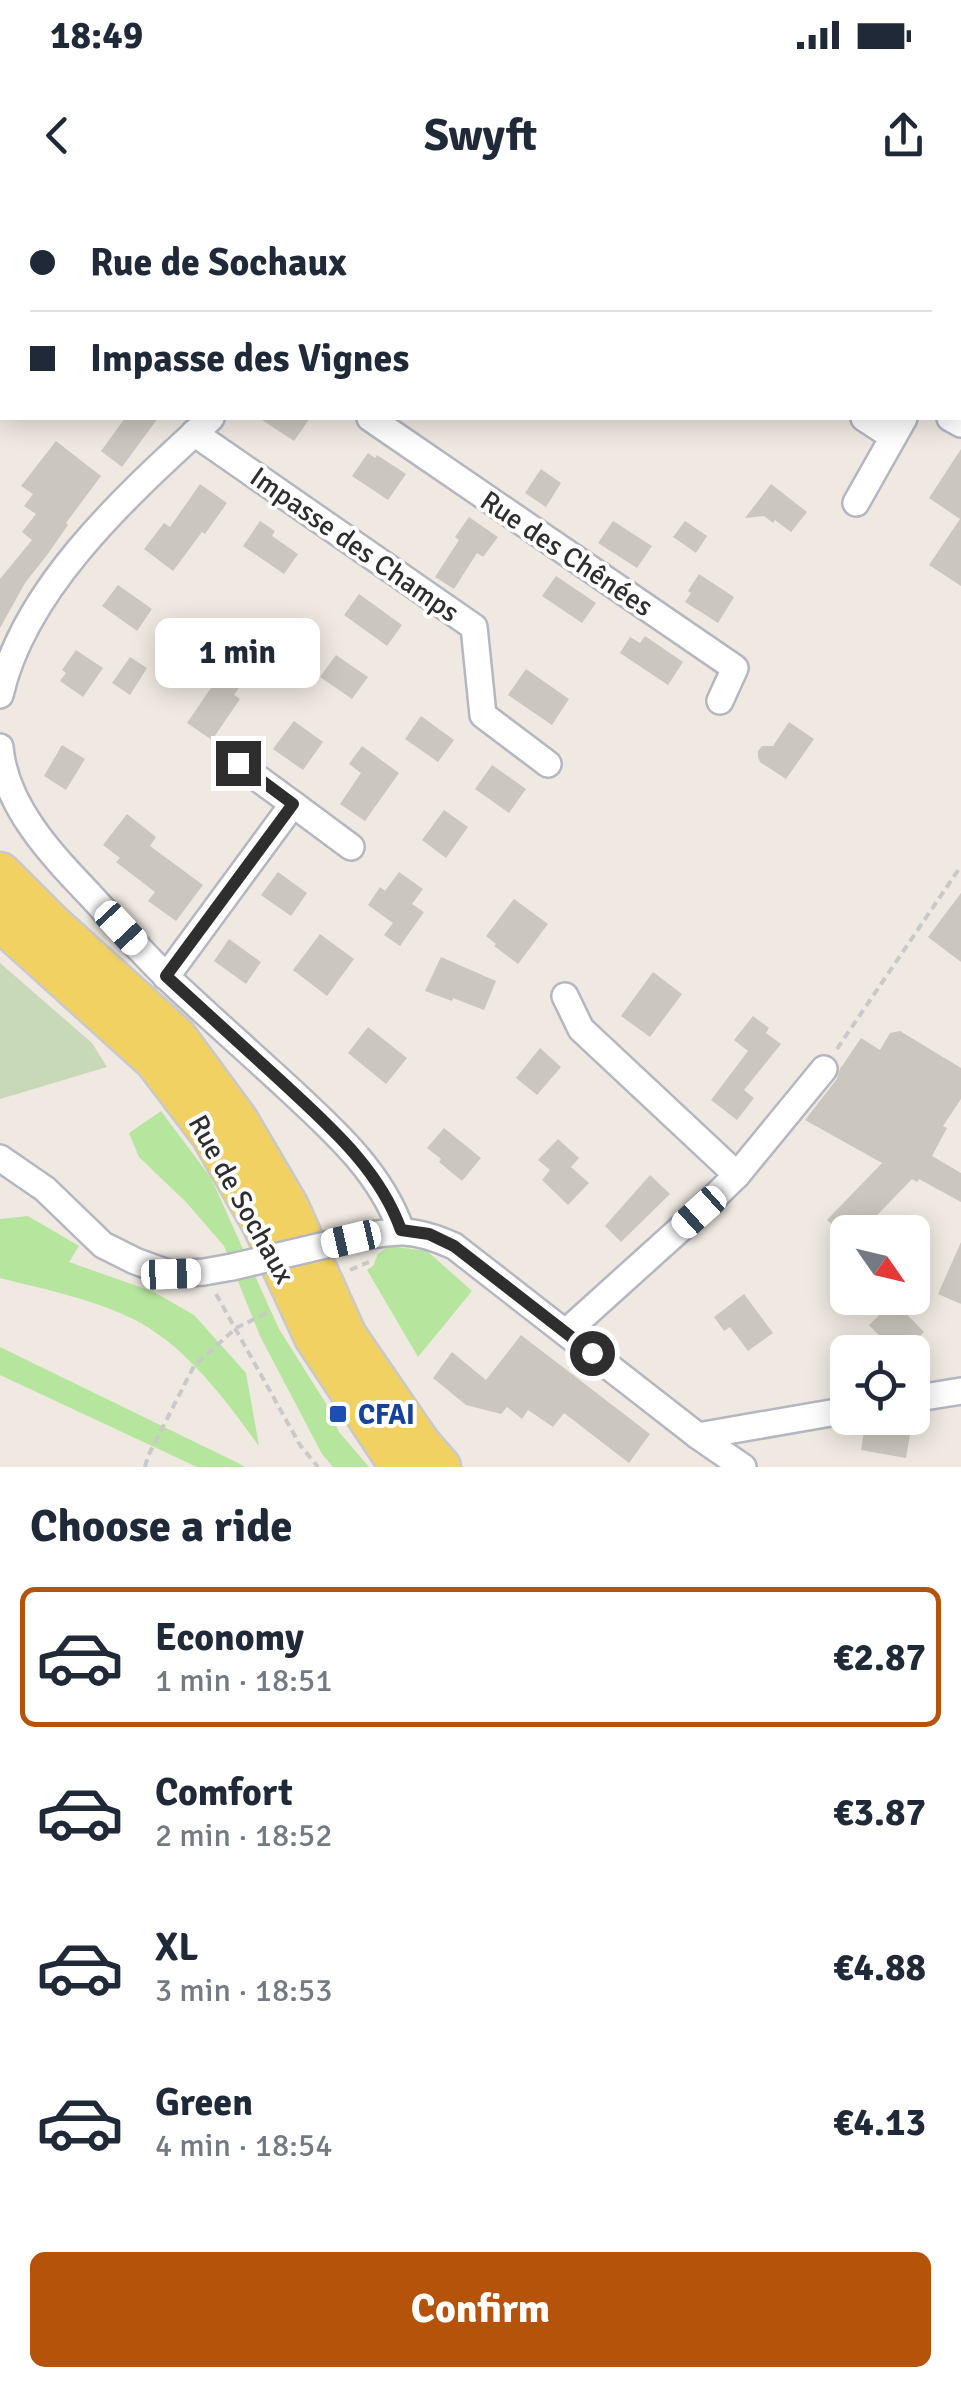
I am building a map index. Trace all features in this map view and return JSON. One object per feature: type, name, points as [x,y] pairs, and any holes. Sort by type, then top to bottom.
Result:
[{"type":"main road","name":"Rue de Sochaux","points":[[0,873],[176,1037],[237,1120],[288,1207],[346,1336],[440,1467]]},
{"type":"main road","name":"Rue de Sochaux","points":[[0,920],[154,1060],[212,1135],[263,1224],[315,1338],[401,1467]]},
{"type":"street","name":"Rue des Chênées","points":[[376,420],[735,668],[720,701]]},
{"type":"street","points":[[856,503],[898,427],[872,420]]},
{"type":"street","points":[[0,695],[6,670],[28,622],[62,570],[134,490],[203,425]]},
{"type":"street","name":"Impasse des Champs","points":[[203,425],[474,627],[483,715],[548,764]]},
{"type":"street","points":[[0,747],[18,807],[68,872],[166,976],[329,1126],[374,1176],[401,1230]]},
{"type":"street","points":[[238,763],[352,848]]},
{"type":"street","points":[[166,976],[293,804]]},
{"type":"street","points":[[565,996],[581,1030],[737,1175]]},
{"type":"street","points":[[566,1332],[737,1175],[824,1069]]},
{"type":"street","points":[[0,1158],[45,1189],[103,1244],[134,1261],[171,1274],[232,1267],[401,1230],[429,1234],[454,1246],[743,1467]]},
{"type":"street","points":[[930,1396],[961,1391]]},
{"type":"street","points":[[698,1436],[830,1413]]},
{"type":"path","points":[[824,1069],[961,866]]},
{"type":"path","points":[[204,1272],[300,1444],[318,1467]]},
{"type":"path","points":[[145,1467],[194,1366],[236,1328],[279,1308]]},
{"type":"green space","points":[[0,963],[92,1043],[107,1067],[0,1099]]},
{"type":"green space","points":[[161,1111],[211,1178],[279,1329],[325,1402],[339,1432],[369,1467],[333,1467],[322,1454],[260,1336],[224,1246],[139,1157],[129,1133]]},
{"type":"green space","points":[[28,1216],[79,1246],[69,1262],[154,1292],[194,1315],[246,1373],[259,1446],[192,1363],[141,1323],[90,1302],[0,1278],[0,1219]]},
{"type":"green space","points":[[389,1246],[427,1251],[472,1291],[418,1357],[367,1270]]},
{"type":"green space","points":[[0,1347],[245,1467],[197,1467],[0,1375]]},
{"type":"building","points":[[124,420],[157,420],[122,467],[101,451]]},
{"type":"building","points":[[262,420],[309,420],[294,441]]},
{"type":"building","points":[[56,441],[101,476],[25,583],[0,628],[0,579],[32,540],[22,532],[36,514],[24,506],[33,494],[21,486]]},
{"type":"building","points":[[961,449],[961,586],[929,565],[960,519],[929,498]]},
{"type":"building","points":[[368,453],[406,474],[388,500],[352,476]]},
{"type":"building","points":[[541,469],[561,483],[546,507],[525,493]]},
{"type":"building","points":[[200,484],[227,503],[173,571],[144,549],[164,523],[170,527]]},
{"type":"building","points":[[771,484],[807,512],[791,532],[764,516],[745,518]]},
{"type":"building","points":[[469,517],[498,537],[483,557],[477,553],[454,589],[435,577]]},
{"type":"building","points":[[260,521],[275,531],[272,536],[298,554],[284,574],[243,546]]},
{"type":"building","points":[[613,521],[652,546],[637,568],[598,543]]},
{"type":"building","points":[[685,521],[707,536],[696,553],[673,537]]},
{"type":"building","points":[[699,574],[734,597],[718,623],[685,602]]},
{"type":"building","points":[[556,576],[596,603],[582,623],[542,596]]},
{"type":"building","points":[[118,585],[152,609],[137,631],[102,606]]},
{"type":"building","points":[[359,594],[402,625],[387,646],[344,615]]},
{"type":"building","points":[[645,636],[683,662],[668,685],[620,653],[630,637],[640,643]]},
{"type":"building","points":[[76,650],[103,668],[83,697],[60,681],[66,673],[62,670]]},
{"type":"building","points":[[336,655],[368,677],[352,699],[320,677]]},
{"type":"building","points":[[130,657],[147,668],[130,695],[112,683]]},
{"type":"building","points":[[526,669],[569,699],[552,725],[508,695]]},
{"type":"building","points":[[222,672],[241,685],[234,695],[240,699],[212,740],[187,723]]},
{"type":"building","points":[[421,716],[454,740],[438,762],[405,739]]},
{"type":"building","points":[[294,721],[323,742],[303,770],[273,749]]},
{"type":"building","points":[[789,722],[814,739],[786,779],[760,762],[758,751],[762,746],[773,746]]},
{"type":"building","points":[[62,745],[85,759],[66,790],[44,776]]},
{"type":"building","points":[[362,746],[399,773],[365,821],[340,804],[361,773],[349,764]]},
{"type":"building","points":[[492,765],[526,789],[509,813],[475,789]]},
{"type":"building","points":[[444,810],[468,827],[446,858],[422,840]]},
{"type":"building","points":[[127,814],[156,837],[150,846],[203,885],[176,921],[148,901],[155,892],[116,862],[120,858],[103,845]]},
{"type":"building","points":[[278,872],[307,893],[291,916],[261,895]]},
{"type":"building","points":[[399,872],[423,889],[412,904],[424,912],[400,946],[384,935],[393,923],[368,905],[380,887],[385,891]]},
{"type":"building","points":[[961,893],[961,962],[928,937]]},
{"type":"building","points":[[514,899],[548,924],[518,964],[486,936]]},
{"type":"building","points":[[320,934],[354,959],[327,996],[293,970]]},
{"type":"building","points":[[229,939],[261,962],[246,984],[214,961]]},
{"type":"building","points":[[441,957],[496,981],[484,1010],[425,991]]},
{"type":"building","points":[[653,972],[682,994],[650,1037],[621,1016]]},
{"type":"building","points":[[753,1016],[781,1044],[744,1090],[754,1098],[737,1120],[711,1100],[748,1051],[734,1040]]},
{"type":"building","points":[[368,1027],[407,1058],[386,1084],[348,1053]]},
{"type":"building","points":[[900,1031],[961,1068],[961,1099],[943,1126],[947,1128],[932,1156],[961,1173],[961,1202],[912,1179],[877,1215],[832,1215],[882,1163],[805,1120],[837,1079],[861,1038],[880,1050],[890,1033]]},
{"type":"building","points":[[540,1048],[561,1067],[537,1095],[516,1078]]},
{"type":"building","points":[[444,1128],[481,1158],[462,1181],[427,1148]]},
{"type":"building","points":[[558,1139],[579,1158],[571,1167],[589,1183],[568,1205],[542,1180],[550,1170],[538,1160]]},
{"type":"building","points":[[650,1175],[670,1194],[621,1242],[605,1226]]},
{"type":"building","points":[[961,1242],[961,1304],[938,1294]]},
{"type":"building","points":[[744,1294],[773,1333],[748,1351],[730,1327],[724,1331],[714,1317]]},
{"type":"building","points":[[879,1315],[908,1315],[924,1332],[879,1335],[869,1325]]},
{"type":"building","points":[[521,1335],[650,1434],[629,1463],[564,1413],[553,1427],[528,1410],[522,1419],[507,1407],[501,1414],[466,1405],[433,1378],[452,1352],[486,1380]]},
{"type":"building","points":[[863,1435],[910,1435],[906,1458],[861,1450]]},
{"type":"place","name":"CFAI","points":[[338,1414]]},
{"type":"route","points":[[238,763],[293,804],[166,976],[329,1126],[374,1176],[401,1230],[429,1234],[454,1246],[592,1353]]}]
